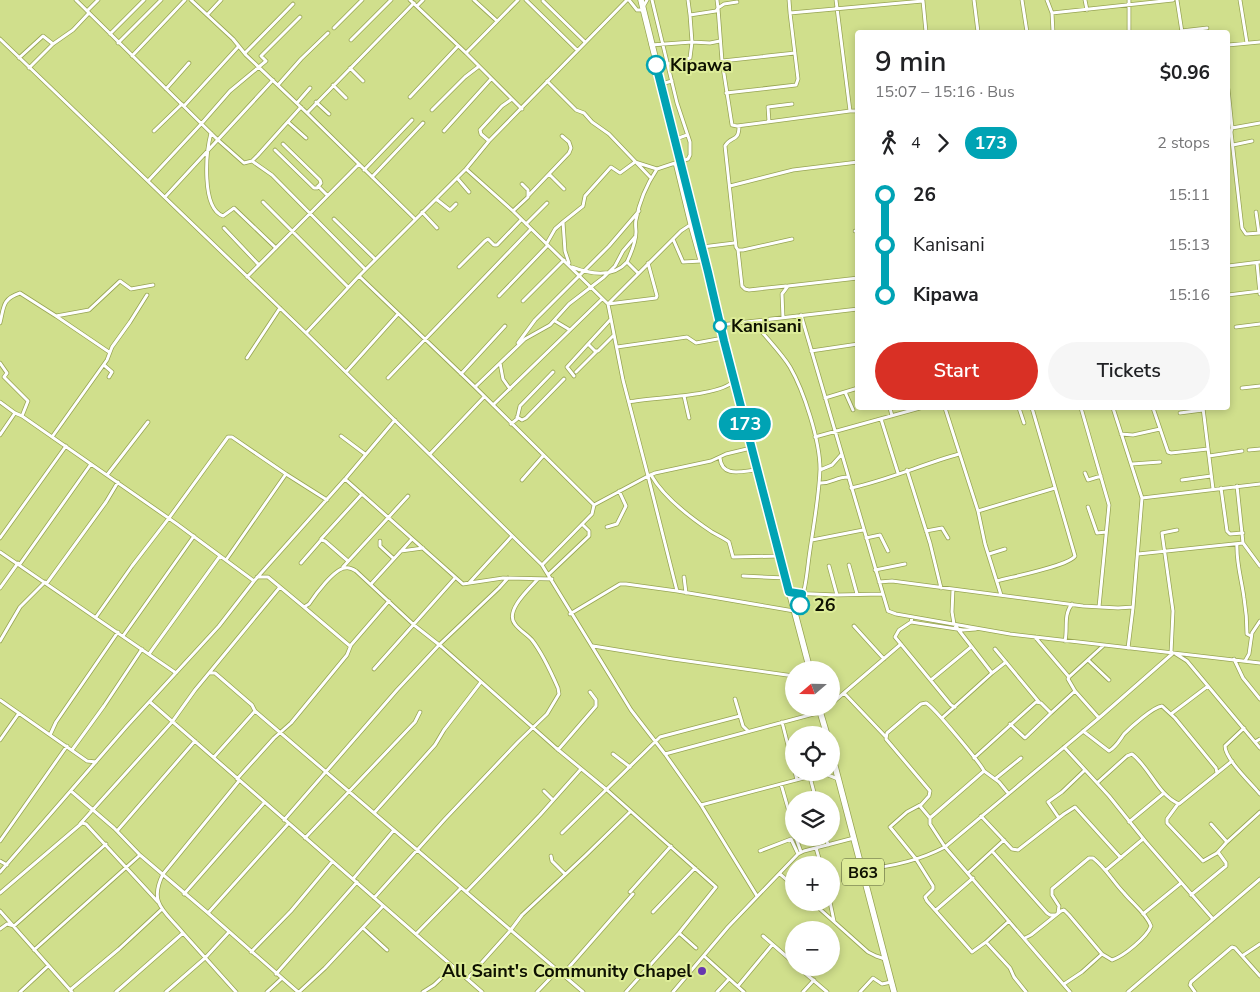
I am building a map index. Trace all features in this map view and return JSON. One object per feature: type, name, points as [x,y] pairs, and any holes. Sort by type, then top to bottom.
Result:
[{"type":"highway","points":[[641,0],[676,139],[678,162],[693,224],[702,247],[702,261],[808,661]]},
{"type":"highway","name":"B63","points":[[839,781],[894,992]]},
{"type":"street","points":[[76,0],[118,43],[244,163],[252,161],[301,107]]},
{"type":"street","points":[[29,68],[53,44],[73,30],[98,0]]},
{"type":"street","points":[[110,34],[144,0]]},
{"type":"street","points":[[118,43],[161,0]]},
{"type":"street","points":[[132,56],[185,0]]},
{"type":"street","points":[[191,0],[233,39],[244,54],[260,67],[415,219]]},
{"type":"street","points":[[207,15],[221,0]]},
{"type":"street","points":[[334,28],[362,0]]},
{"type":"street","points":[[351,40],[391,0]]},
{"type":"street","points":[[410,0],[522,108]]},
{"type":"street","points":[[417,6],[423,0]]},
{"type":"street","points":[[474,0],[497,21]]},
{"type":"street","points":[[466,54],[518,0]]},
{"type":"street","points":[[526,0],[577,50]]},
{"type":"street","points":[[306,333],[358,276],[466,169],[489,142],[577,50],[628,0],[637,10],[643,9],[647,0]]},
{"type":"street","points":[[571,267],[592,273],[608,273],[622,267],[632,252],[636,220],[651,178],[657,170],[689,158],[690,145],[662,45],[652,0]]},
{"type":"street","points":[[668,64],[690,58],[692,42],[688,0]]},
{"type":"street","points":[[717,0],[722,61],[730,122],[732,125],[739,126],[855,111]]},
{"type":"street","points":[[726,93],[796,85],[798,79],[789,0]]},
{"type":"street","points":[[836,0],[850,111]]},
{"type":"street","points":[[790,13],[837,9],[879,2],[923,0],[926,30]]},
{"type":"street","points":[[974,0],[978,30]]},
{"type":"street","points":[[1022,0],[1026,30]]},
{"type":"street","points":[[1047,0],[1052,13],[1053,30]]},
{"type":"street","points":[[1085,0],[1087,10]]},
{"type":"street","points":[[1114,0],[1115,7]]},
{"type":"street","points":[[1129,0],[1129,30]]},
{"type":"street","points":[[1052,13],[1173,0]]},
{"type":"street","points":[[1177,0],[1181,30]]},
{"type":"street","points":[[1240,0],[1247,43]]},
{"type":"street","points":[[543,1],[585,42]]},
{"type":"street","points":[[690,15],[713,12],[724,4],[738,2]]},
{"type":"street","points":[[307,113],[414,3]]},
{"type":"street","points":[[244,54],[293,4]]},
{"type":"street","points":[[148,181],[202,124],[230,91],[266,61],[262,56],[300,17]]},
{"type":"street","points":[[1194,30],[1207,28]]},
{"type":"street","points":[[278,85],[328,33]]},
{"type":"street","points":[[19,58],[43,36],[53,44]]},
{"type":"street","points":[[650,37],[660,36]]},
{"type":"street","points":[[0,40],[306,333],[542,565],[552,579],[570,614],[593,646],[631,710],[701,805],[757,896]]},
{"type":"street","points":[[652,45],[720,41]]},
{"type":"street","points":[[1230,45],[1260,42]]},
{"type":"street","points":[[410,97],[458,46]]},
{"type":"street","points":[[154,131],[183,105],[238,47]]},
{"type":"street","points":[[722,61],[795,54]]},
{"type":"street","points":[[655,58],[665,56]]},
{"type":"street","points":[[166,88],[189,63]]},
{"type":"street","points":[[432,110],[478,66]]},
{"type":"street","points":[[350,68],[364,81]]},
{"type":"street","points":[[444,131],[491,79]]},
{"type":"street","points":[[165,197],[273,80]]},
{"type":"street","points":[[661,84],[672,81]]},
{"type":"street","points":[[547,82],[576,110],[584,113],[592,122],[609,134],[651,178]]},
{"type":"street","points":[[333,85],[346,98]]},
{"type":"street","points":[[297,103],[310,88]]},
{"type":"street","points":[[489,142],[481,134],[480,130],[502,106],[512,99]]},
{"type":"street","points":[[316,102],[329,114]]},
{"type":"street","points":[[769,122],[768,107],[792,104]]},
{"type":"street","points":[[364,170],[412,120]]},
{"type":"street","points":[[288,122],[306,138]]},
{"type":"street","points":[[372,177],[423,123]]},
{"type":"street","points":[[1256,212],[1260,233],[1248,234],[1243,231],[1230,131],[1260,123]]},
{"type":"street","points":[[739,126],[739,135],[725,146],[734,243],[738,250],[742,286],[744,289],[855,278]]},
{"type":"street","points":[[212,133],[206,168],[212,209],[223,216],[234,208],[276,248]]},
{"type":"street","points":[[676,139],[687,135]]},
{"type":"street","points":[[513,211],[565,158],[571,148],[562,136]]},
{"type":"street","points":[[1233,145],[1252,141]]},
{"type":"street","points":[[283,144],[320,180],[321,183],[318,186]]},
{"type":"street","points":[[275,150],[314,188],[318,186]]},
{"type":"street","points":[[252,161],[269,173],[310,212],[365,269]]},
{"type":"street","points":[[635,162],[657,170]]},
{"type":"street","points":[[499,296],[548,244],[553,232],[562,222],[583,206],[585,196],[612,167],[620,173],[635,162]]},
{"type":"street","points":[[730,186],[793,170],[855,162]]},
{"type":"street","points":[[247,277],[358,164]]},
{"type":"street","points":[[466,169],[548,244],[608,304],[623,380],[677,591]]},
{"type":"street","points":[[549,174],[564,189]]},
{"type":"street","points":[[457,178],[469,192]]},
{"type":"street","points":[[522,184],[528,190],[528,197]]},
{"type":"street","points":[[318,186],[327,196]]},
{"type":"street","points":[[436,199],[450,210],[456,204]]},
{"type":"street","points":[[263,202],[348,287]]},
{"type":"street","points":[[526,224],[547,202]]},
{"type":"street","points":[[515,348],[535,320],[609,246],[639,211]]},
{"type":"street","points":[[422,212],[437,228]]},
{"type":"street","points":[[334,219],[376,259]]},
{"type":"street","points":[[458,267],[488,239],[497,245],[521,220]]},
{"type":"street","points":[[562,222],[565,251],[571,267]]},
{"type":"street","points":[[608,304],[673,239],[693,224],[702,261],[683,262],[673,239]]},
{"type":"street","points":[[224,228],[259,266]]},
{"type":"street","points":[[388,378],[531,229]]},
{"type":"street","points":[[475,387],[525,339],[545,329],[569,304],[608,273],[635,237]]},
{"type":"street","points":[[738,250],[792,239]]},
{"type":"street","points":[[702,247],[734,243]]},
{"type":"street","points":[[523,301],[564,260]]},
{"type":"street","points":[[627,262],[638,273]]},
{"type":"street","points":[[1230,266],[1258,262],[1260,292],[1230,295]]},
{"type":"street","points":[[608,304],[656,298],[648,263]]},
{"type":"street","points":[[358,276],[475,387],[594,505]]},
{"type":"street","points":[[56,316],[89,310],[120,281],[132,289],[153,285]]},
{"type":"street","points":[[776,286],[782,294]]},
{"type":"street","points":[[783,318],[782,294],[788,286]]},
{"type":"street","points":[[0,323],[4,304],[10,296],[20,293],[110,352]]},
{"type":"street","points":[[52,436],[104,365],[110,352],[147,295]]},
{"type":"street","points":[[493,406],[602,299]]},
{"type":"street","points":[[247,358],[280,308]]},
{"type":"street","points":[[720,324],[754,322],[855,308]]},
{"type":"street","points":[[346,372],[398,314]]},
{"type":"street","points":[[801,315],[888,611],[979,629],[1035,637],[1260,663]]},
{"type":"street","points":[[574,376],[567,367],[611,319]]},
{"type":"street","points":[[555,320],[570,330]]},
{"type":"street","points":[[570,614],[620,584],[677,591],[794,611],[800,605],[812,540],[820,470],[815,437],[807,408],[794,376],[782,356],[754,322]]},
{"type":"street","points":[[1236,327],[1260,324]]},
{"type":"street","points":[[461,374],[506,326]]},
{"type":"street","points":[[576,372],[614,335]]},
{"type":"street","points":[[617,347],[687,337],[694,343],[723,338]]},
{"type":"street","points":[[588,344],[597,351]]},
{"type":"street","points":[[812,351],[855,344]]},
{"type":"street","points":[[0,363],[7,373],[0,382]]},
{"type":"street","points":[[500,363],[503,379],[510,389]]},
{"type":"street","points":[[104,365],[112,372],[109,377]]},
{"type":"street","points":[[511,424],[517,417],[520,406],[554,372]]},
{"type":"street","points":[[4,377],[28,401],[22,416]]},
{"type":"street","points":[[517,417],[522,420],[526,418],[564,379]]},
{"type":"street","points":[[629,402],[684,396],[726,387],[734,381]]},
{"type":"street","points":[[1242,388],[1260,386]]},
{"type":"street","points":[[825,398],[855,389]]},
{"type":"street","points":[[845,392],[853,410]]},
{"type":"street","points":[[684,396],[689,418]]},
{"type":"street","points":[[430,454],[484,397]]},
{"type":"street","points":[[0,402],[118,482],[254,581]]},
{"type":"street","points":[[890,410],[892,416]]},
{"type":"street","points":[[815,437],[913,410]]},
{"type":"street","points":[[946,410],[978,511],[988,554],[1001,595]]},
{"type":"street","points":[[1020,410],[1024,422]]},
{"type":"street","points":[[997,581],[1057,566],[1074,558],[1075,554],[1033,410]]},
{"type":"street","points":[[1083,410],[1109,505],[1099,607]]},
{"type":"street","points":[[1114,410],[1142,498],[1128,648]]},
{"type":"street","points":[[1154,410],[1168,452],[1208,448]]},
{"type":"street","points":[[1180,413],[1197,410]]},
{"type":"street","points":[[1203,410],[1213,489]]},
{"type":"street","points":[[0,435],[15,413]]},
{"type":"street","points":[[881,419],[898,473]]},
{"type":"street","points":[[0,872],[127,726],[219,626],[257,577],[327,500],[395,420]]},
{"type":"street","points":[[107,475],[148,422]]},
{"type":"street","points":[[1121,434],[1133,435],[1160,429]]},
{"type":"street","points":[[96,618],[132,566],[229,436],[327,500]]},
{"type":"street","points":[[341,436],[365,454]]},
{"type":"street","points":[[0,538],[66,446]]},
{"type":"street","points":[[542,565],[592,514],[594,505],[619,491],[649,476],[706,463],[726,454],[751,448]]},
{"type":"street","points":[[1249,450],[1260,449]]},
{"type":"street","points":[[1209,456],[1242,451]]},
{"type":"street","points":[[851,488],[959,454]]},
{"type":"street","points":[[820,470],[832,465],[842,455]]},
{"type":"street","points":[[522,480],[543,456]]},
{"type":"street","points":[[720,458],[721,465],[731,472],[757,470]]},
{"type":"street","points":[[1132,464],[1160,462]]},
{"type":"street","points":[[0,588],[91,464]]},
{"type":"street","points":[[907,470],[941,588]]},
{"type":"street","points":[[1085,473],[1088,480],[1101,476]]},
{"type":"street","points":[[226,560],[286,474]]},
{"type":"street","points":[[649,476],[679,506],[706,528],[729,542],[733,557],[780,556]]},
{"type":"street","points":[[1182,480],[1211,476]]},
{"type":"street","points":[[818,483],[828,483],[839,478],[848,477]]},
{"type":"street","points":[[345,479],[463,584],[508,578],[552,579]]},
{"type":"street","points":[[0,641],[20,607],[46,582],[106,502],[118,482]]},
{"type":"street","points":[[1142,498],[1260,484]]},
{"type":"street","points":[[1237,486],[1243,543],[1260,566]]},
{"type":"street","points":[[978,511],[1055,488]]},
{"type":"street","points":[[1221,488],[1227,532],[1230,534],[1243,533]]},
{"type":"street","points":[[607,526],[617,524],[626,506],[619,491]]},
{"type":"street","points":[[301,563],[363,494]]},
{"type":"street","points":[[304,607],[342,569],[408,496]]},
{"type":"street","points":[[1088,506],[1097,533],[1106,532]]},
{"type":"street","points":[[549,574],[589,536],[589,531],[582,524]]},
{"type":"street","points":[[926,531],[942,528],[948,538]]},
{"type":"street","points":[[812,540],[863,530]]},
{"type":"street","points":[[862,869],[889,866],[916,859],[945,847],[1173,654],[1173,611],[1162,533],[1177,530]]},
{"type":"street","points":[[866,538],[879,534],[888,552]]},
{"type":"street","points":[[123,636],[194,536]]},
{"type":"street","points":[[469,584],[512,536]]},
{"type":"street","points":[[371,584],[412,539]]},
{"type":"street","points":[[321,540],[325,541],[348,561]]},
{"type":"street","points":[[380,541],[380,546],[393,558]]},
{"type":"street","points":[[1138,554],[1243,543]]},
{"type":"street","points":[[1237,544],[1247,634],[1251,636]]},
{"type":"street","points":[[401,551],[423,548]]},
{"type":"street","points":[[988,554],[1005,550]]},
{"type":"street","points":[[0,552],[176,673]]},
{"type":"street","points":[[149,654],[220,556]]},
{"type":"street","points":[[875,570],[905,564]]},
{"type":"street","points":[[849,565],[857,594]]},
{"type":"street","points":[[829,566],[838,595]]},
{"type":"street","points":[[342,569],[351,568],[371,584],[414,625],[440,645],[716,887],[679,933],[626,992]]},
{"type":"street","points":[[743,576],[786,578]]},
{"type":"street","points":[[257,577],[268,577],[350,646]]},
{"type":"street","points":[[684,577],[686,593]]},
{"type":"street","points":[[374,669],[455,578]]},
{"type":"street","points":[[284,820],[397,690],[508,578]]},
{"type":"street","points":[[374,898],[552,707],[559,690],[533,641],[515,625],[512,617],[517,603],[538,578]]},
{"type":"street","points":[[879,582],[892,581],[1099,607],[1118,608],[1133,606]]},
{"type":"street","points":[[0,893],[25,873],[94,810],[172,722],[209,673],[280,587]]},
{"type":"street","points":[[953,589],[952,612],[954,624],[992,673]]},
{"type":"street","points":[[789,592],[838,595],[882,594]]},
{"type":"street","points":[[158,902],[156,887],[163,874],[238,780],[291,723],[347,655],[350,646],[389,601]]},
{"type":"street","points":[[1065,641],[1067,611],[1072,604]]},
{"type":"street","points":[[911,622],[912,617]]},
{"type":"street","points":[[1245,661],[1250,654],[1251,636],[1260,621]]},
{"type":"street","points":[[953,706],[895,637],[895,634],[911,622],[969,630],[979,629]]},
{"type":"street","points":[[854,626],[884,659]]},
{"type":"street","points":[[50,735],[56,722],[118,632]]},
{"type":"street","points":[[1035,637],[1068,676],[1068,681],[1075,691],[1099,718]]},
{"type":"street","points":[[840,696],[901,644]]},
{"type":"street","points":[[593,646],[785,675]]},
{"type":"street","points":[[1068,676],[1104,646]]},
{"type":"street","points":[[931,680],[971,647]]},
{"type":"street","points":[[72,750],[142,649]]},
{"type":"street","points":[[995,649],[1039,702],[1051,713]]},
{"type":"street","points":[[1173,654],[1187,661],[1260,748]]},
{"type":"street","points":[[1234,659],[1243,678],[1260,699]]},
{"type":"street","points":[[1088,660],[1110,680]]},
{"type":"street","points":[[942,718],[953,706],[1006,662]]},
{"type":"street","points":[[209,673],[215,673],[349,792],[582,992]]},
{"type":"street","points":[[374,813],[435,745],[444,730],[481,682]]},
{"type":"street","points":[[1171,714],[1208,686]]},
{"type":"street","points":[[1010,724],[1024,738],[1075,691]]},
{"type":"street","points":[[558,750],[596,706],[596,700],[590,692]]},
{"type":"street","points":[[844,693],[885,736],[887,742],[930,791],[929,796],[920,805],[907,812],[890,827],[916,859],[934,887],[926,897],[970,950],[975,951],[1009,921]]},
{"type":"street","points":[[735,699],[745,728],[749,731]]},
{"type":"street","points":[[0,700],[87,761],[97,762]]},
{"type":"street","points":[[150,702],[482,992]]},
{"type":"street","points":[[974,758],[1010,724],[1039,702]]},
{"type":"street","points":[[885,736],[886,733],[924,703],[930,705],[984,771],[996,779],[1008,793]]},
{"type":"street","points":[[1083,731],[1108,752],[1118,744],[1125,734],[1160,706],[1166,708],[1216,768],[1217,773]]},
{"type":"street","points":[[214,757],[255,710]]},
{"type":"street","points":[[305,838],[414,722],[420,712]]},
{"type":"street","points":[[0,740],[19,714]]},
{"type":"street","points":[[562,833],[660,737],[740,716]]},
{"type":"street","points":[[665,754],[801,716]]},
{"type":"street","points":[[782,722],[785,734]]},
{"type":"street","points":[[1244,728],[1225,746],[1225,751],[1260,794]]},
{"type":"street","points":[[1255,742],[1260,739]]},
{"type":"street","points":[[117,831],[196,741]]},
{"type":"street","points":[[0,842],[67,746]]},
{"type":"street","points":[[1064,747],[1097,783],[1191,896],[1213,919]]},
{"type":"street","points":[[613,754],[630,768]]},
{"type":"street","points":[[1097,783],[1127,756],[1132,754],[1164,793],[1178,804]]},
{"type":"street","points":[[996,779],[1021,758]]},
{"type":"street","points":[[1232,761],[1178,804],[1167,819],[1167,823],[1203,861],[1218,852],[1226,842],[1260,812]]},
{"type":"street","points":[[1216,768],[1223,768]]},
{"type":"street","points":[[466,892],[581,769]]},
{"type":"street","points":[[1059,818],[1048,802],[1062,792],[1085,770]]},
{"type":"street","points":[[930,818],[984,771]]},
{"type":"street","points":[[701,805],[793,781]]},
{"type":"street","points":[[781,784],[785,798]]},
{"type":"street","points":[[71,791],[184,894],[208,913],[281,979],[299,992],[325,968],[384,906]]},
{"type":"street","points":[[544,791],[553,800]]},
{"type":"street","points":[[1129,822],[1164,793]]},
{"type":"street","points":[[184,894],[264,803]]},
{"type":"street","points":[[920,805],[930,818],[930,823],[945,847],[1070,992]]},
{"type":"street","points":[[981,816],[1012,849],[1018,850],[1072,808],[1077,808],[1121,858]]},
{"type":"street","points":[[467,979],[522,915],[630,812]]},
{"type":"street","points":[[80,824],[86,824],[106,844],[236,992]]},
{"type":"street","points":[[208,913],[288,824]]},
{"type":"street","points":[[1211,824],[1226,842]]},
{"type":"street","points":[[353,879],[394,830]]},
{"type":"street","points":[[840,842],[854,838]]},
{"type":"street","points":[[760,851],[791,839],[799,853]]},
{"type":"street","points":[[1106,870],[1144,839]]},
{"type":"street","points":[[968,873],[1004,840]]},
{"type":"street","points":[[14,926],[106,844]]},
{"type":"street","points":[[563,974],[671,846]]},
{"type":"street","points":[[798,846],[799,853]]},
{"type":"street","points":[[673,992],[757,896],[799,853],[824,846]]},
{"type":"street","points":[[816,848],[818,856]]},
{"type":"street","points":[[992,851],[1047,913],[1050,915],[1057,914]]},
{"type":"street","points":[[1191,896],[1226,866],[1218,852]]},
{"type":"street","points":[[34,950],[140,855]]},
{"type":"street","points":[[551,856],[552,861],[565,874]]},
{"type":"street","points":[[1024,938],[1031,935],[1064,910],[1102,954],[1110,960],[1115,959],[1145,937],[1151,926],[1106,870],[1091,857],[1052,889],[1051,893],[1059,906],[1057,914]]},
{"type":"street","points":[[0,861],[6,865]]},
{"type":"street","points":[[251,952],[291,910],[332,862]]},
{"type":"street","points":[[653,912],[695,868]]},
{"type":"street","points":[[780,874],[785,878]]},
{"type":"street","points":[[936,910],[973,878]]},
{"type":"street","points":[[1128,992],[1260,879]]},
{"type":"street","points":[[276,974],[356,882]]},
{"type":"street","points":[[1143,914],[1181,883]]},
{"type":"street","points":[[416,934],[461,888]]},
{"type":"street","points":[[0,911],[71,991],[162,909]]},
{"type":"street","points":[[822,911],[834,921]]},
{"type":"street","points":[[832,911],[834,921]]},
{"type":"street","points":[[0,929],[6,924],[14,926]]},
{"type":"street","points":[[840,926],[868,952],[886,959]]},
{"type":"street","points":[[363,928],[386,950]]},
{"type":"street","points":[[166,992],[205,958],[229,932]]},
{"type":"street","points":[[116,992],[183,933]]},
{"type":"street","points":[[679,933],[696,948]]},
{"type":"street","points":[[763,936],[785,956]]},
{"type":"street","points":[[986,942],[1010,968],[1026,992]]},
{"type":"street","points":[[1242,956],[1260,944]]},
{"type":"street","points":[[738,986],[772,945]]},
{"type":"street","points":[[1195,992],[1190,985],[1191,982],[1232,947],[1260,976]]},
{"type":"street","points":[[1064,984],[1082,972],[1102,954]]},
{"type":"street","points":[[704,956],[744,992]]},
{"type":"street","points":[[20,992],[48,966]]},
{"type":"street","points":[[423,992],[434,985],[453,967]]},
{"type":"street","points":[[537,992],[558,970]]},
{"type":"street","points":[[809,976],[827,992]]},
{"type":"street","points":[[860,992],[873,978],[882,984],[892,982]]},
{"type":"street","points":[[267,992],[281,979]]},
{"type":"street","points":[[717,992],[729,979]]},
{"type":"street","points":[[803,992],[814,980]]},
{"type":"street","points":[[473,992],[477,988]]},
{"type":"bus line","name":"173","points":[[656,65],[672,123],[743,418],[789,592],[802,594],[800,605]]},
{"type":"place","name":"Kipawa","points":[[656,65]]},
{"type":"place","name":"Kanisani","points":[[720,326]]},
{"type":"place","name":"26","points":[[800,605]]},
{"type":"place","name":"All Saint's Community Chapel","points":[[702,971]]}]
